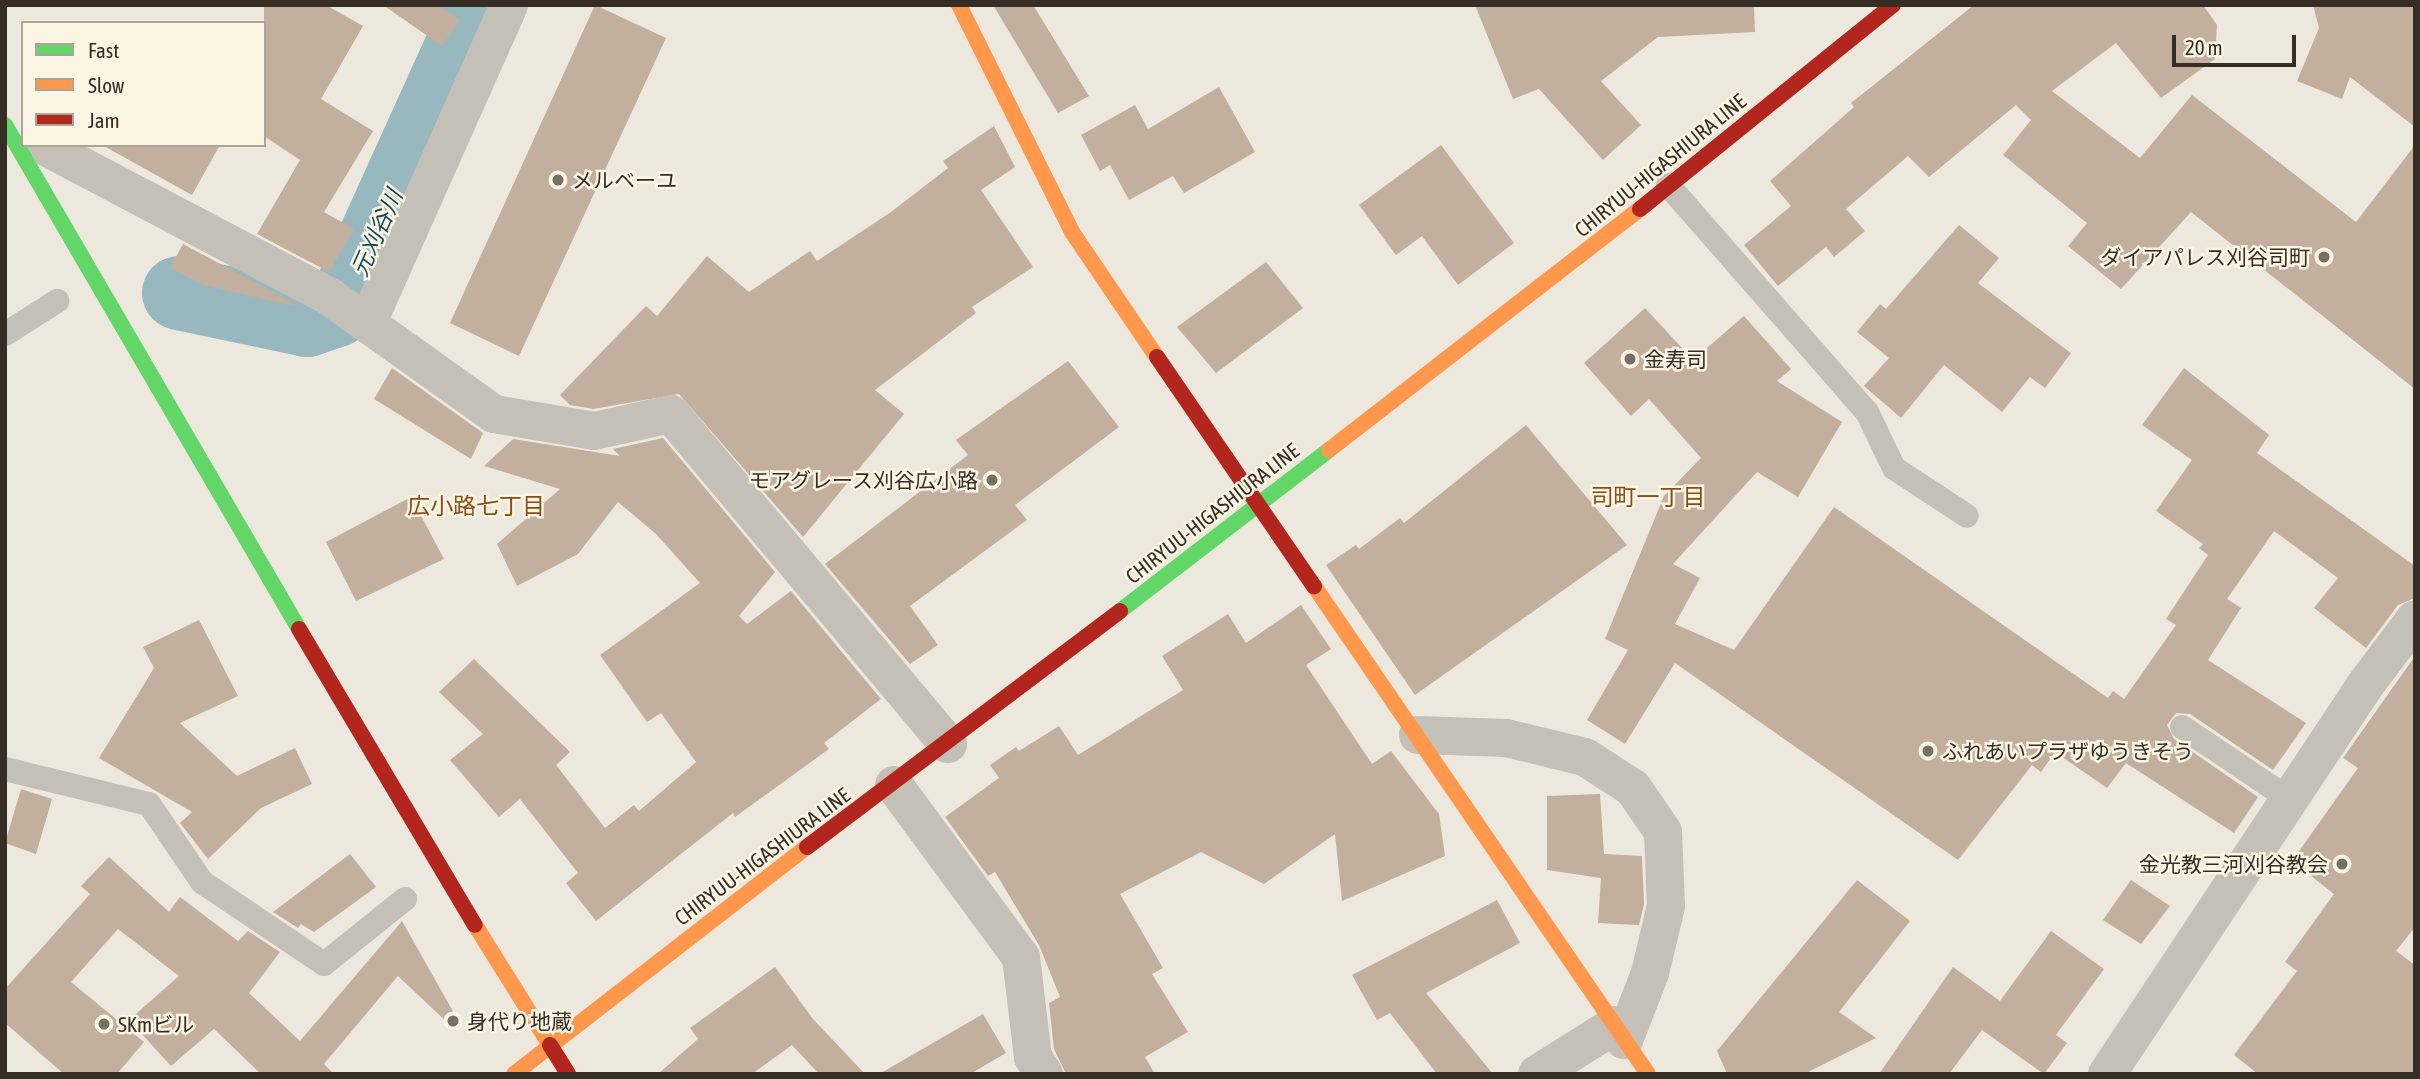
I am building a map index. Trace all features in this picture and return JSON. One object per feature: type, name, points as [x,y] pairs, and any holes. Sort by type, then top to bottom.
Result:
[{"type":"street","points":[[351,311],[509,5]]},
{"type":"street","points":[[958,5],[1072,232],[1647,1074]]},
{"type":"street","name":"CHIRYUU-HIGASHIURA LINE","points":[[514,1074],[765,877],[947,744],[1668,185],[1894,5]]},
{"type":"street","points":[[5,125],[21,134]]},
{"type":"street","points":[[5,125],[378,763],[568,1074]]},
{"type":"street","points":[[45,147],[351,311],[494,414],[594,431],[671,414],[947,744]]},
{"type":"street","points":[[2107,1074],[2363,688],[2415,619]]},
{"type":"street","points":[[1418,735],[1506,738],[1585,757],[1633,788],[1663,832],[1666,906],[1650,973],[1619,1032],[1537,1074]]},
{"type":"street","points":[[894,785],[1021,957],[1032,1057],[1044,1074]]},
{"type":"lane","points":[[1668,185],[1867,412],[1894,468],[1967,516]]},
{"type":"lane","points":[[5,334],[57,301]]},
{"type":"lane","points":[[2182,727],[2289,799]]},
{"type":"lane","points":[[5,769],[149,804],[202,882],[324,964],[405,899]]},
{"type":"building","points":[[264,5],[326,5],[363,26],[321,99],[373,131],[324,212],[354,229],[329,272],[257,234],[300,160],[266,137]]},
{"type":"building","points":[[383,5],[438,5],[460,20],[442,46]]},
{"type":"building","name":"メルベーユ","points":[[595,5],[666,38],[519,356],[450,323]]},
{"type":"building","points":[[993,5],[1033,5],[1089,96],[1058,113]]},
{"type":"building","points":[[1475,5],[1754,5],[1755,32],[1658,37],[1601,81],[1641,125],[1603,160],[1539,89],[1513,99]]},
{"type":"building","points":[[1974,5],[2203,5],[2217,25],[2215,59],[2161,98],[2116,43],[2052,91],[2140,158],[2192,95],[2356,222],[2415,145],[2415,389],[2191,212],[2121,289],[2068,246],[2087,223],[2003,155],[2031,120],[2016,105],[1929,177],[1908,156],[1846,209],[1865,231],[1834,257],[1826,247],[1778,286],[1744,245],[1791,206],[1770,181],[1854,107],[1851,103]]},
{"type":"building","points":[[2313,5],[2415,5],[2415,127],[2350,77],[2342,99],[2297,81],[2319,28]]},
{"type":"building","points":[[1219,87],[1255,152],[1184,193],[1173,176],[1129,200],[1110,165],[1100,171],[1081,135],[1135,105],[1148,129]]},
{"type":"building","points":[[994,126],[1015,167],[981,190],[1033,267],[972,307],[976,313],[875,390],[904,414],[803,537],[679,394],[593,409],[570,405],[560,395],[646,306],[657,316],[707,256],[749,292],[810,251],[817,261],[891,212],[948,168],[943,161]]},
{"type":"building","points":[[1441,145],[1514,243],[1458,285],[1422,236],[1396,255],[1359,205]]},
{"type":"building","points":[[106,147],[219,147],[192,195]]},
{"type":"building","points":[[1959,225],[1999,258],[1978,283],[2071,353],[2045,388],[2030,377],[2002,412],[1944,365],[1901,418],[1864,386],[1889,358],[1857,332],[1880,304],[1886,309]]},
{"type":"building","points":[[183,244],[295,304],[294,306],[203,285],[170,268]]},
{"type":"building","points":[[1266,262],[1303,308],[1216,373],[1177,327]]},
{"type":"building","points":[[1645,308],[1693,360],[1744,316],[1791,369],[1777,381],[1842,422],[1798,497],[1757,472],[1673,564],[1700,578],[1675,624],[1734,650],[1834,507],[2108,698],[2113,691],[2124,699],[2176,625],[2166,619],[2208,555],[2199,548],[2203,544],[2156,511],[2192,460],[2142,425],[2184,368],[2269,435],[2257,453],[2415,566],[2415,598],[2398,605],[2366,648],[2314,608],[2338,578],[2274,531],[2227,599],[2241,608],[2208,660],[2306,723],[2273,770],[2190,714],[2176,713],[2167,725],[2174,739],[2258,797],[2234,833],[2126,763],[2107,788],[2055,752],[2041,772],[2032,765],[1958,860],[1675,663],[1625,744],[1587,720],[1628,650],[1605,639],[1664,496],[1701,458],[1649,399],[1631,416],[1584,363]]},
{"type":"building","name":"モアグレース刈谷広小路","points":[[1068,361],[1119,427],[1015,505],[1027,520],[910,606],[938,645],[910,664],[825,564],[968,455],[956,440]]},
{"type":"building","points":[[392,368],[483,433],[471,459],[374,399]]},
{"type":"building","points":[[1526,425],[1627,545],[1415,695],[1326,565],[1356,545],[1359,549],[1400,518],[1404,523]]},
{"type":"building","points":[[663,438],[775,572],[739,616],[747,624],[791,591],[881,699],[824,743],[829,749],[735,817],[733,813],[596,921],[566,883],[578,873],[520,799],[499,817],[450,760],[483,734],[439,692],[474,659],[570,752],[556,765],[605,828],[634,805],[639,811],[696,762],[661,713],[647,722],[600,655],[700,583],[656,534],[618,502],[578,554],[517,586],[497,544],[560,489],[484,466],[513,439],[620,456],[613,449]]},
{"type":"building","points":[[411,497],[444,559],[356,601],[326,542]]},
{"type":"building","points":[[1301,605],[1331,649],[1306,665],[1372,764],[1391,751],[1439,814],[1445,856],[1342,901],[1335,834],[1264,884],[1201,852],[1120,894],[1163,968],[1152,974],[1188,1032],[1145,1057],[1155,1074],[1066,1074],[1054,1049],[1049,1003],[1060,997],[1039,945],[995,872],[988,876],[945,817],[999,778],[990,765],[1016,747],[1019,751],[1059,726],[1078,755],[1183,690],[1162,656],[1228,614],[1246,643]]},
{"type":"building","points":[[199,620],[238,696],[180,723],[237,776],[295,748],[312,784],[261,808],[208,859],[180,823],[192,812],[99,758],[154,668],[143,647]]},
{"type":"building","points":[[2415,656],[2415,927],[2396,951],[2415,965],[2415,1074],[2258,1074],[2234,1055],[2297,971],[2285,962],[2334,894],[2292,861],[2358,768],[2343,758]]},
{"type":"building","points":[[21,789],[52,799],[36,854],[5,843]]},
{"type":"building","points":[[1600,794],[1604,854],[1642,856],[1644,904],[1639,925],[1598,923],[1601,878],[1547,870],[1547,796]]},
{"type":"building","points":[[350,854],[376,887],[314,932],[301,924],[298,928],[273,912]]},
{"type":"building","points":[[109,857],[169,912],[180,897],[238,941],[248,931],[280,952],[249,993],[300,1041],[402,921],[459,1022],[452,1027],[398,976],[324,1064],[334,1074],[261,1074],[214,1029],[171,1066],[129,1020],[179,976],[118,929],[71,982],[144,1042],[117,1074],[64,1074],[5,1023],[5,989],[90,894],[81,886]]},
{"type":"building","points":[[1857,880],[1910,921],[1839,1012],[1876,1038],[1804,1074],[1727,1074],[1717,1051]]},
{"type":"building","points":[[2131,880],[2170,906],[2141,944],[2103,920]]},
{"type":"building","points":[[1497,900],[1520,943],[1426,993],[1493,1074],[1437,1074],[1390,1013],[1377,1020],[1352,975]]},
{"type":"building","points":[[2051,931],[2104,969],[2056,1035],[2067,1043],[2044,1074],[1982,1030],[1949,1074],[1879,1074],[1953,967],[2000,1001]]},
{"type":"building","points":[[775,967],[813,1019],[865,1074],[819,1074],[792,1045],[752,1074],[658,1074],[698,1039],[690,1028]]},
{"type":"building","points":[[983,1014],[1006,1053],[970,1074],[881,1073]]},
{"type":"waterway","name":"元刈谷川","points":[[179,293],[307,320],[336,310],[347,300],[481,5]]},
{"type":"traffic: fast","points":[[5,125],[299,629]]},
{"type":"traffic: fast","points":[[1120,611],[1329,450]]},
{"type":"traffic: slow","points":[[959,5],[1072,232],[1157,357]]},
{"type":"traffic: slow","points":[[1329,450],[1640,209]]},
{"type":"traffic: slow","points":[[1314,586],[1648,1074]]},
{"type":"traffic: slow","points":[[514,1074],[807,847]]},
{"type":"traffic: slow","points":[[475,925],[550,1045]]},
{"type":"traffic: jam","points":[[1640,209],[1893,5]]},
{"type":"traffic: jam","points":[[1157,357],[1314,586]]},
{"type":"traffic: jam","points":[[807,847],[1120,611]]},
{"type":"traffic: jam","points":[[299,629],[475,925]]},
{"type":"traffic: jam","points":[[550,1045],[568,1074]]},
{"type":"place","name":"メルベーユ","points":[[558,180]]},
{"type":"place","name":"ダイアパレス刈谷司町","points":[[2324,257]]},
{"type":"place","name":"金寿司","points":[[1630,359]]},
{"type":"place","name":"モアグレース刈谷広小路","points":[[992,480]]},
{"type":"place","name":"ふれあいプラザゆうきそう","points":[[1928,751]]},
{"type":"place","name":"金光教三河刈谷教会","points":[[2342,864]]},
{"type":"place","name":"身代り地蔵","points":[[453,1021]]},
{"type":"place","name":"SKmビル","points":[[104,1024]]},
{"type":"district","name":"司町一丁目","points":[[1648,497]]},
{"type":"district","name":"広小路七丁目","points":[[476,506]]}]
